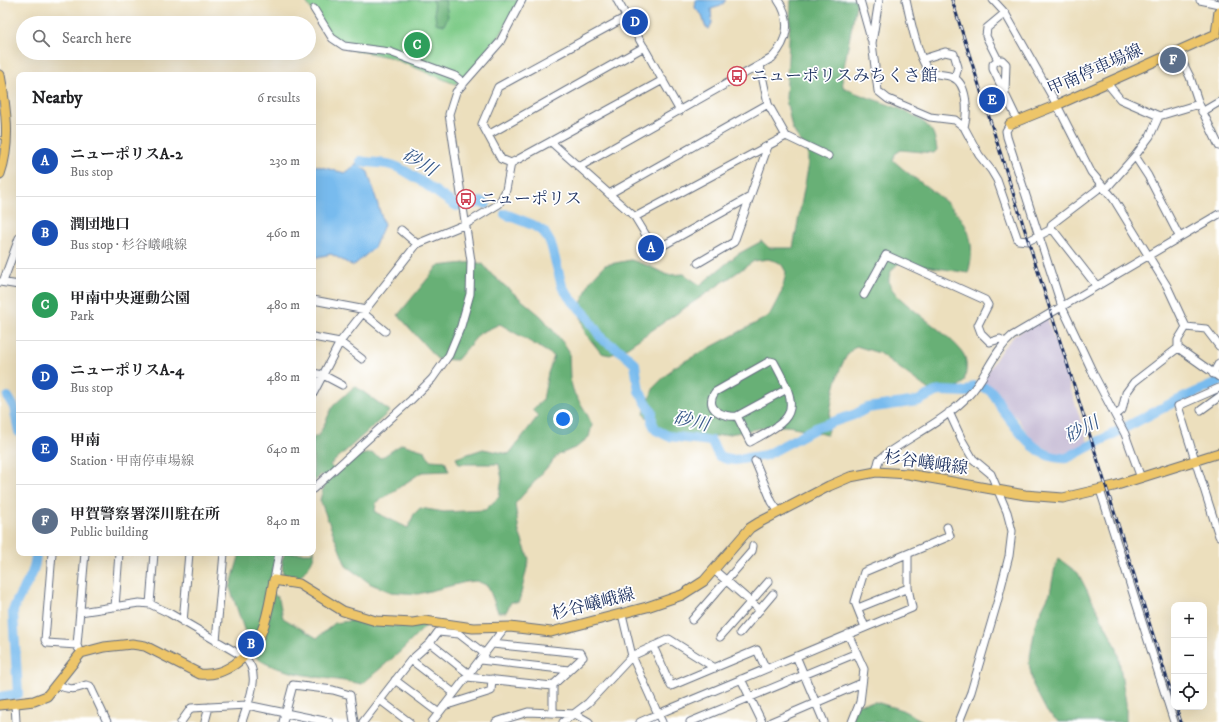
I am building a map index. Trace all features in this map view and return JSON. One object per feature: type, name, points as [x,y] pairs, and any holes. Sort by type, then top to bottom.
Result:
[{"type":"main road","name":"甲南停車場線","points":[[1014,122],[1058,105],[1217,33],[1219,11]]},
{"type":"main road","points":[[0,75],[6,132],[5,151],[0,174]]},
{"type":"main road","name":"杉谷嶬峨線","points":[[274,580],[299,584],[343,611],[359,617],[393,622],[413,623],[425,621],[473,628],[504,628],[551,632],[622,614],[682,595],[704,580],[750,528],[839,482],[876,472],[908,474],[1053,498],[1073,497],[1141,478],[1219,453]]},
{"type":"main road","points":[[0,705],[15,704],[41,699],[47,696],[79,649],[132,644],[155,651],[187,669],[209,675],[224,670],[244,657],[258,641],[262,633],[274,580]]},
{"type":"street","points":[[316,486],[411,400],[432,379],[449,355],[461,326],[470,294],[471,261],[449,114],[456,92],[500,42],[522,0]]},
{"type":"street","points":[[617,0],[664,80],[680,111]]},
{"type":"street","points":[[579,167],[772,58],[784,43],[786,20],[784,10],[778,0]]},
{"type":"street","points":[[860,0],[872,42],[878,91],[888,99],[930,117],[955,120],[964,127],[979,155],[997,180],[1018,240],[1028,241],[1050,230],[1052,224],[1104,188],[1135,156],[1150,136],[1159,116]]},
{"type":"street","points":[[872,42],[879,0]]},
{"type":"street","points":[[906,0],[913,31],[928,70],[934,74],[955,78],[964,88],[966,119],[964,127]]},
{"type":"street","points":[[994,0],[1004,14],[1058,105],[1091,172],[1113,198],[1167,286],[1186,327]]},
{"type":"street","points":[[1200,0],[1219,4]]},
{"type":"street","points":[[314,9],[332,38],[344,46],[390,52],[455,76],[464,83]]},
{"type":"street","points":[[1004,14],[987,28],[986,36],[998,60],[1002,60],[1006,64],[1006,93]]},
{"type":"street","points":[[626,17],[498,87],[482,124],[501,159],[511,162],[551,142],[664,80]]},
{"type":"street","points":[[488,135],[644,47]]},
{"type":"street","points":[[1177,51],[1190,76],[1202,112],[1219,146]]},
{"type":"street","points":[[923,59],[945,52],[954,54],[958,67],[955,78]]},
{"type":"street","points":[[998,60],[993,64],[993,69],[1006,93],[1014,122],[1006,131],[1007,138],[1062,307],[1094,375],[1125,433],[1141,478]]},
{"type":"street","points":[[760,66],[768,104],[786,136],[828,156]]},
{"type":"street","points":[[998,79],[1000,80],[1006,77]]},
{"type":"street","points":[[1107,83],[1120,99],[1159,116],[1199,104]]},
{"type":"street","points":[[1202,112],[1219,102]]},
{"type":"street","points":[[609,194],[768,104]]},
{"type":"street","points":[[635,217],[786,136]]},
{"type":"street","points":[[551,142],[635,217],[655,250],[750,197]]},
{"type":"street","points":[[698,263],[734,242],[768,146]]},
{"type":"street","points":[[1135,156],[1148,176],[1178,236]]},
{"type":"street","points":[[316,388],[340,342],[417,244],[466,224],[499,204],[506,190],[511,162]]},
{"type":"street","points":[[876,472],[879,460],[960,404],[977,385],[1005,342],[1021,330],[1062,307],[1096,285],[1178,236],[1219,214]]},
{"type":"street","points":[[400,230],[417,244]]},
{"type":"street","points":[[1050,230],[1054,231],[1096,285]]},
{"type":"street","points":[[16,251],[2,282],[16,284]]},
{"type":"street","points":[[864,295],[886,255],[985,300],[988,305],[978,325],[981,333],[990,342],[1000,339],[1005,342]]},
{"type":"street","points":[[316,301],[365,312],[385,331]]},
{"type":"street","points":[[1186,327],[1206,329],[1219,346]]},
{"type":"street","points":[[1178,348],[1178,340],[1186,327]]},
{"type":"street","points":[[316,338],[340,342],[362,358]]},
{"type":"street","points":[[1116,415],[1122,410],[1126,393],[1134,382],[1178,348]]},
{"type":"street","points":[[1178,348],[1216,375],[1219,364]]},
{"type":"street","points":[[738,416],[750,442],[784,421],[788,416],[790,401],[788,389],[774,362],[770,361],[715,392],[711,399],[713,408],[720,415],[725,417],[738,416],[788,389]]},
{"type":"street","points":[[316,374],[323,375],[342,385]]},
{"type":"street","points":[[1219,388],[1178,406],[1219,536]]},
{"type":"street","points":[[1201,410],[1219,397]]},
{"type":"street","points":[[949,412],[973,459],[991,474],[1007,512],[1012,531],[1009,556],[971,692],[959,722]]},
{"type":"street","points":[[755,461],[772,502],[779,512]]},
{"type":"street","points":[[1100,490],[1174,722]]},
{"type":"street","points":[[865,627],[855,602],[864,572],[950,536],[947,527]]},
{"type":"street","points":[[692,620],[752,551],[753,546]]},
{"type":"street","points":[[640,722],[912,608],[908,588],[908,554]]},
{"type":"street","points":[[52,556],[45,640],[47,643],[79,649],[80,612],[85,556]]},
{"type":"street","points":[[115,607],[119,556]]},
{"type":"street","points":[[150,604],[154,556]]},
{"type":"street","points":[[183,622],[190,556]]},
{"type":"street","points":[[216,641],[224,556]]},
{"type":"street","points":[[274,580],[278,556]]},
{"type":"street","points":[[714,570],[760,610]]},
{"type":"street","points":[[720,637],[769,581]]},
{"type":"street","points":[[858,608],[908,588]]},
{"type":"street","points":[[740,633],[774,594]]},
{"type":"street","points":[[80,612],[139,603],[150,604],[244,657],[251,664],[255,677],[242,722]]},
{"type":"street","points":[[622,614],[632,656],[662,722]]},
{"type":"street","points":[[432,722],[504,628]]},
{"type":"street","points":[[363,722],[411,660],[430,643],[438,632],[459,634],[482,657],[569,670]]},
{"type":"street","points":[[848,634],[864,670],[860,702],[851,721]]},
{"type":"street","points":[[563,722],[588,703],[632,656],[669,639],[715,668]]},
{"type":"street","points":[[430,643],[468,675],[492,680],[552,686],[583,657],[581,653],[492,644]]},
{"type":"street","points":[[653,646],[671,686],[757,650],[766,669]]},
{"type":"street","points":[[690,722],[856,653]]},
{"type":"street","points":[[796,656],[824,722]]},
{"type":"street","points":[[411,660],[454,693]]},
{"type":"street","points":[[741,679],[762,722]]},
{"type":"street","points":[[395,680],[439,713]]},
{"type":"street","points":[[444,706],[491,691],[492,680]]},
{"type":"street","points":[[771,722],[862,683]]},
{"type":"street","points":[[56,684],[70,689],[86,685],[90,686],[106,722]]},
{"type":"street","points":[[553,684],[553,712]]},
{"type":"street","points":[[282,722],[293,685],[332,690],[350,695],[354,722]]},
{"type":"street","points":[[380,700],[409,722]]},
{"type":"street","points":[[15,704],[16,722]]},
{"type":"street","points":[[181,722],[191,708],[247,705],[325,722]]},
{"type":"street","points":[[205,722],[209,707]]},
{"type":"street","points":[[496,722],[528,712],[553,712],[575,714],[589,722]]},
{"type":"shaded area","points":[[1047,317],[1088,442],[1066,454],[1056,454],[1032,440],[1017,418],[1006,409],[998,391],[982,381],[1002,349],[1015,335]]},
{"type":"green space","points":[[305,0],[519,0],[507,24],[485,57],[466,76],[455,84],[389,57],[349,49],[331,41]]},
{"type":"green space","points":[[432,0],[445,0],[448,16],[444,25],[436,23]]},
{"type":"green space","points":[[791,0],[857,0],[842,77],[843,87],[903,110],[924,123],[933,133],[937,150],[934,153],[901,150],[895,154],[893,160],[951,206],[962,219],[969,234],[971,252],[968,273],[901,262],[892,270],[889,276],[889,282],[893,290],[900,298],[948,337],[964,355],[966,372],[964,382],[946,393],[933,393],[879,353],[856,346],[849,353],[838,375],[832,400],[827,435],[801,428],[785,426],[768,427],[709,437],[689,438],[671,435],[656,427],[644,413],[654,387],[674,367],[769,316],[782,291],[786,272],[782,265],[768,259],[754,261],[623,350],[610,355],[601,353],[585,333],[579,309],[590,281],[605,265],[631,260],[649,266],[667,275],[684,274],[700,285],[738,254],[762,241],[769,248],[793,248],[808,168],[808,155],[792,128],[786,99]]},
{"type":"green space","points":[[474,262],[483,264],[492,275],[542,317],[569,351],[570,379],[574,393],[592,425],[589,437],[577,447],[558,455],[515,504],[519,532],[529,559],[519,602],[511,602],[506,612],[498,612],[488,586],[477,581],[466,582],[418,594],[391,592],[371,584],[346,566],[320,500],[325,481],[322,474],[316,480],[316,436],[319,435],[333,406],[355,386],[390,411],[330,465],[336,471],[355,456],[371,453],[381,458],[402,444],[425,451],[430,460],[445,461],[449,471],[422,472],[376,503],[375,512],[408,528],[414,514],[420,508],[444,512],[485,510],[499,497],[502,479],[499,464],[459,464],[456,458],[483,449],[509,454],[538,416],[532,410],[543,400],[548,373],[554,356],[500,324],[480,333],[457,360],[437,359],[398,315],[438,266]]},
{"type":"green space","points":[[239,556],[276,556],[269,589],[279,599],[283,618],[317,638],[335,623],[356,620],[396,626],[429,623],[401,651],[362,684],[303,674],[272,666],[260,660],[252,653],[230,588]]},
{"type":"green space","points":[[284,556],[314,556],[308,568],[298,579],[287,579],[283,575],[282,560]]},
{"type":"green space","points":[[1059,559],[1078,573],[1117,648],[1126,703],[1126,722],[1059,722],[1047,712],[1033,685],[1029,663],[1036,621],[1050,593],[1055,567]]},
{"type":"green space","points":[[876,702],[902,710],[925,722],[847,722],[850,714],[858,704]]},
{"type":"water","points":[[696,0],[726,0],[721,6],[711,9],[712,23],[709,29],[705,26],[702,15],[695,8]]},
{"type":"water","points":[[357,164],[368,172],[384,225],[374,248],[353,266],[331,254],[316,257],[316,166],[345,173]]},
{"type":"waterway","name":"砂川","points":[[361,161],[388,164],[397,167],[457,206]]},
{"type":"waterway","name":"砂川","points":[[472,204],[482,202],[486,204]]},
{"type":"waterway","name":"砂川","points":[[505,214],[533,225],[544,232],[551,244],[562,286],[569,297],[586,315],[602,339],[622,352],[635,364],[639,391],[652,412],[652,422],[656,430],[668,436],[711,441],[719,456],[727,459],[735,460],[766,455],[816,428],[856,414],[867,408],[918,401],[935,392],[941,391],[967,392],[974,386]]},
{"type":"waterway","name":"砂川","points":[[981,387],[990,391],[996,397],[1002,409],[1031,444],[1048,455],[1057,458],[1067,458],[1174,402],[1219,382]]},
{"type":"waterway","points":[[8,397],[14,407],[16,417]]},
{"type":"waterway","points":[[0,697],[18,694],[13,611],[19,596],[33,571],[36,556]]},
{"type":"railway","points":[[952,0],[1171,692]]},
{"type":"railway","points":[[1177,710],[1181,722]]},
{"type":"place","name":"ニューポリスA-4","points":[[635,22]]},
{"type":"place","name":"甲南中央運動公園","points":[[417,45]]},
{"type":"place","name":"甲賀警察署深川駐在所","points":[[1173,60]]},
{"type":"place","name":"ニューポリスみちくさ館","points":[[737,76]]},
{"type":"place","name":"甲南","points":[[992,100]]},
{"type":"place","name":"ニューポリス","points":[[466,199]]},
{"type":"place","name":"ニューポリスA-2","points":[[651,248]]},
{"type":"place","name":"潤団地口","points":[[251,644]]}]
